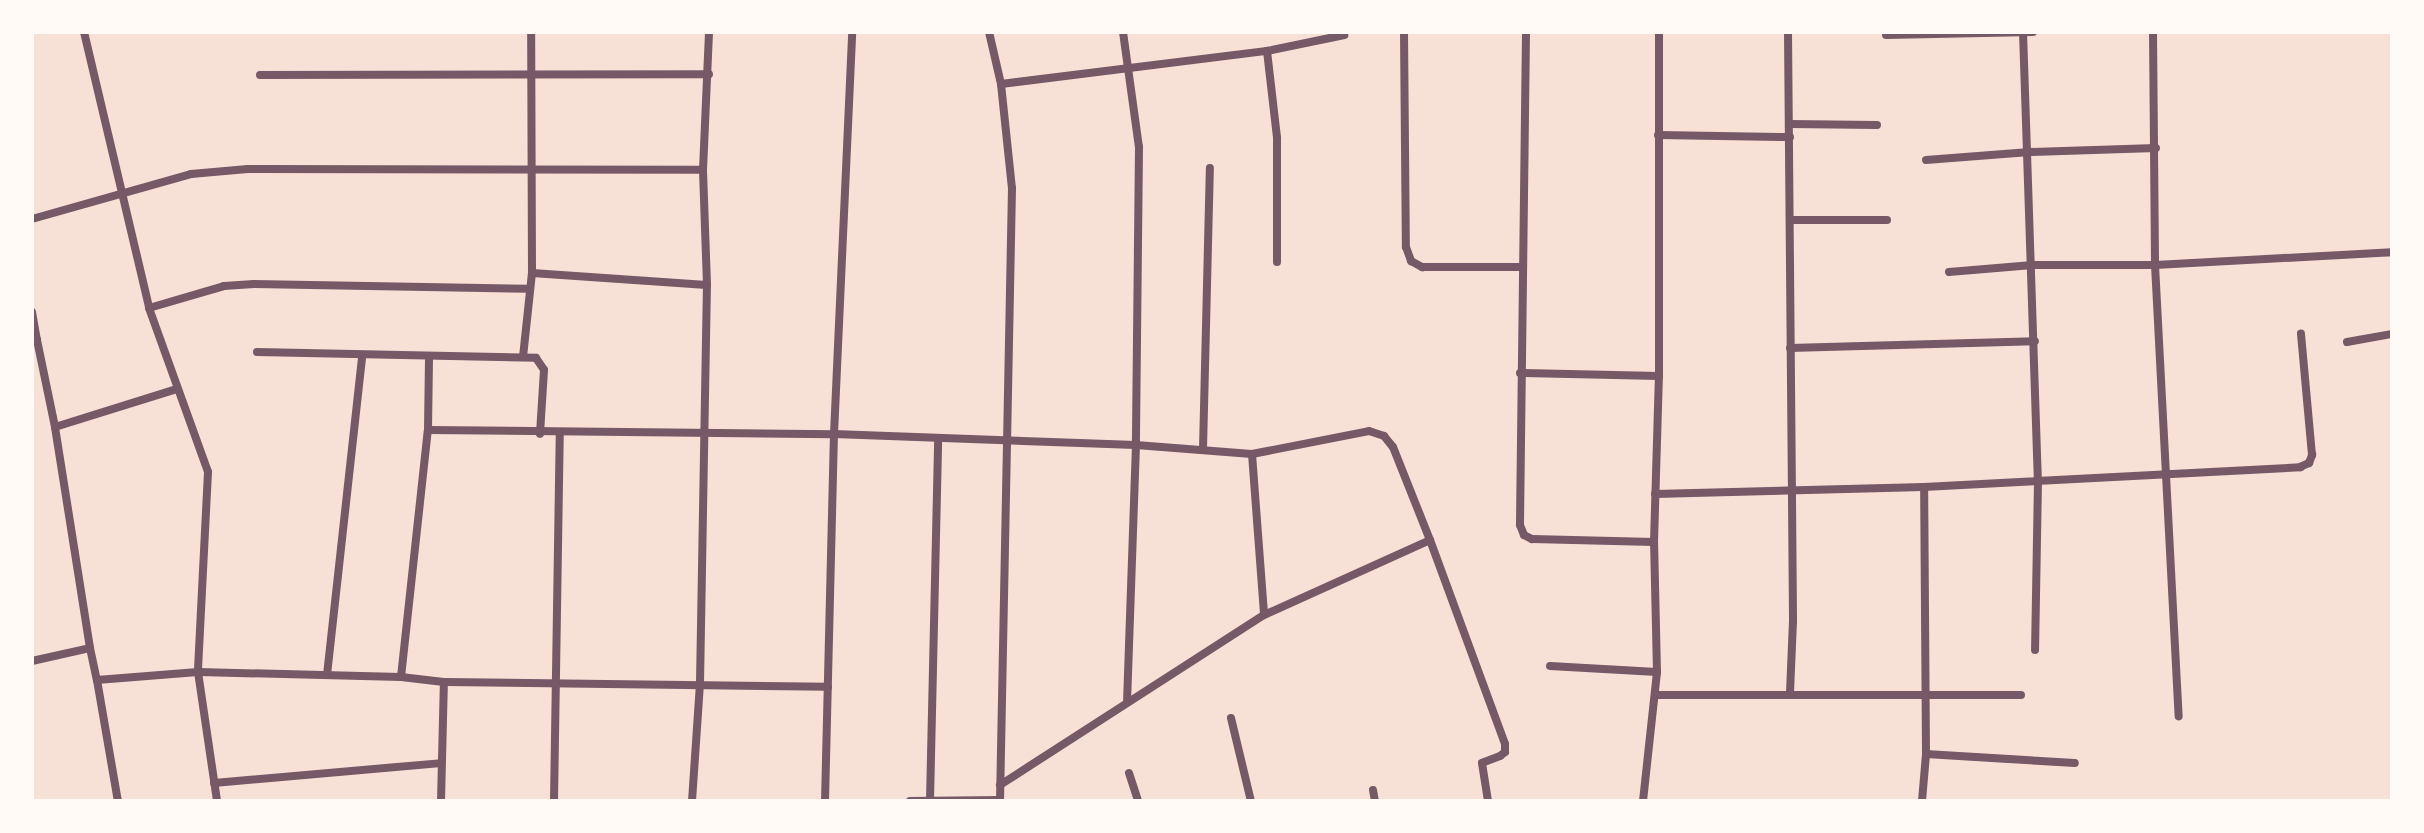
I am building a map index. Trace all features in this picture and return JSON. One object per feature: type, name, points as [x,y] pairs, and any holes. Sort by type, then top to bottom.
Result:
[{"type":"street","points":[[84,32],[149,308],[208,472],[198,672],[217,801]]},
{"type":"street","points":[[523,357],[532,273],[531,32]]},
{"type":"street","points":[[692,801],[700,683],[707,285],[703,170],[709,32]]},
{"type":"street","points":[[825,801],[834,434],[852,32]]},
{"type":"street","points":[[910,801],[1000,800],[1012,188],[1001,84],[989,32]]},
{"type":"street","points":[[1123,32],[1131,66],[1139,147],[1136,445],[1127,700]]},
{"type":"street","points":[[1404,32],[1406,247],[1411,261],[1422,267],[1523,267]]},
{"type":"street","points":[[1526,32],[1520,525],[1524,535],[1532,539],[1654,542]]},
{"type":"street","points":[[1643,801],[1657,672],[1654,542],[1659,376],[1659,32]]},
{"type":"street","points":[[1788,32],[1790,693]]},
{"type":"street","points":[[2023,32],[2030,152],[2038,481],[2035,650]]},
{"type":"street","points":[[1886,35],[2033,32]]},
{"type":"street","points":[[2153,32],[2155,265],[2179,716]]},
{"type":"street","points":[[1001,84],[1267,51],[1344,35]]},
{"type":"street","points":[[1267,51],[1277,138],[1277,262]]},
{"type":"street","points":[[260,75],[709,74]]},
{"type":"street","points":[[1789,124],[1877,125]]},
{"type":"street","points":[[1658,135],[1790,137]]},
{"type":"street","points":[[1926,160],[2030,152],[2156,148]]},
{"type":"street","points":[[1203,449],[1210,168]]},
{"type":"street","points":[[32,219],[120,191],[191,174],[248,169],[703,170]]},
{"type":"street","points":[[1790,220],[1887,220]]},
{"type":"street","points":[[1949,272],[2033,265],[2155,265],[2392,252]]},
{"type":"street","points":[[532,273],[707,285]]},
{"type":"street","points":[[149,308],[202,291],[254,284],[530,289]]},
{"type":"street","points":[[32,312],[35,340],[55,427],[118,801]]},
{"type":"street","points":[[1655,494],[1924,487],[2300,467],[2309,463],[2312,455],[2301,333]]},
{"type":"street","points":[[2347,342],[2392,334]]},
{"type":"street","points":[[1790,348],[2035,341]]},
{"type":"street","points":[[257,352],[536,358],[544,370],[540,434]]},
{"type":"street","points":[[327,675],[362,356]]},
{"type":"street","points":[[401,677],[428,430],[429,357]]},
{"type":"street","points":[[1520,373],[1659,376]]},
{"type":"street","points":[[55,427],[177,389]]},
{"type":"street","points":[[428,430],[705,436],[834,434],[1136,445],[1252,454],[1268,454],[1369,431],[1384,436],[1393,447],[1430,540],[1505,744],[1505,752],[1482,763],[1488,801]]},
{"type":"street","points":[[554,801],[560,434]]},
{"type":"street","points":[[930,800],[938,439]]},
{"type":"street","points":[[1252,454],[1264,615]]},
{"type":"street","points":[[1922,801],[1926,754],[1924,487]]},
{"type":"street","points":[[1000,785],[1127,700],[1264,615],[1430,540]]},
{"type":"street","points":[[32,654],[32,660],[90,648]]},
{"type":"street","points":[[1550,666],[1657,672]]},
{"type":"street","points":[[97,680],[198,672],[401,677],[444,682],[828,687]]},
{"type":"street","points":[[441,801],[444,682]]},
{"type":"street","points":[[1656,695],[2021,695]]},
{"type":"street","points":[[1231,718],[1251,801]]},
{"type":"street","points":[[1926,754],[2075,763]]},
{"type":"street","points":[[214,783],[441,763]]},
{"type":"street","points":[[1129,773],[1138,801]]},
{"type":"street","points":[[1373,790],[1375,801]]}]
